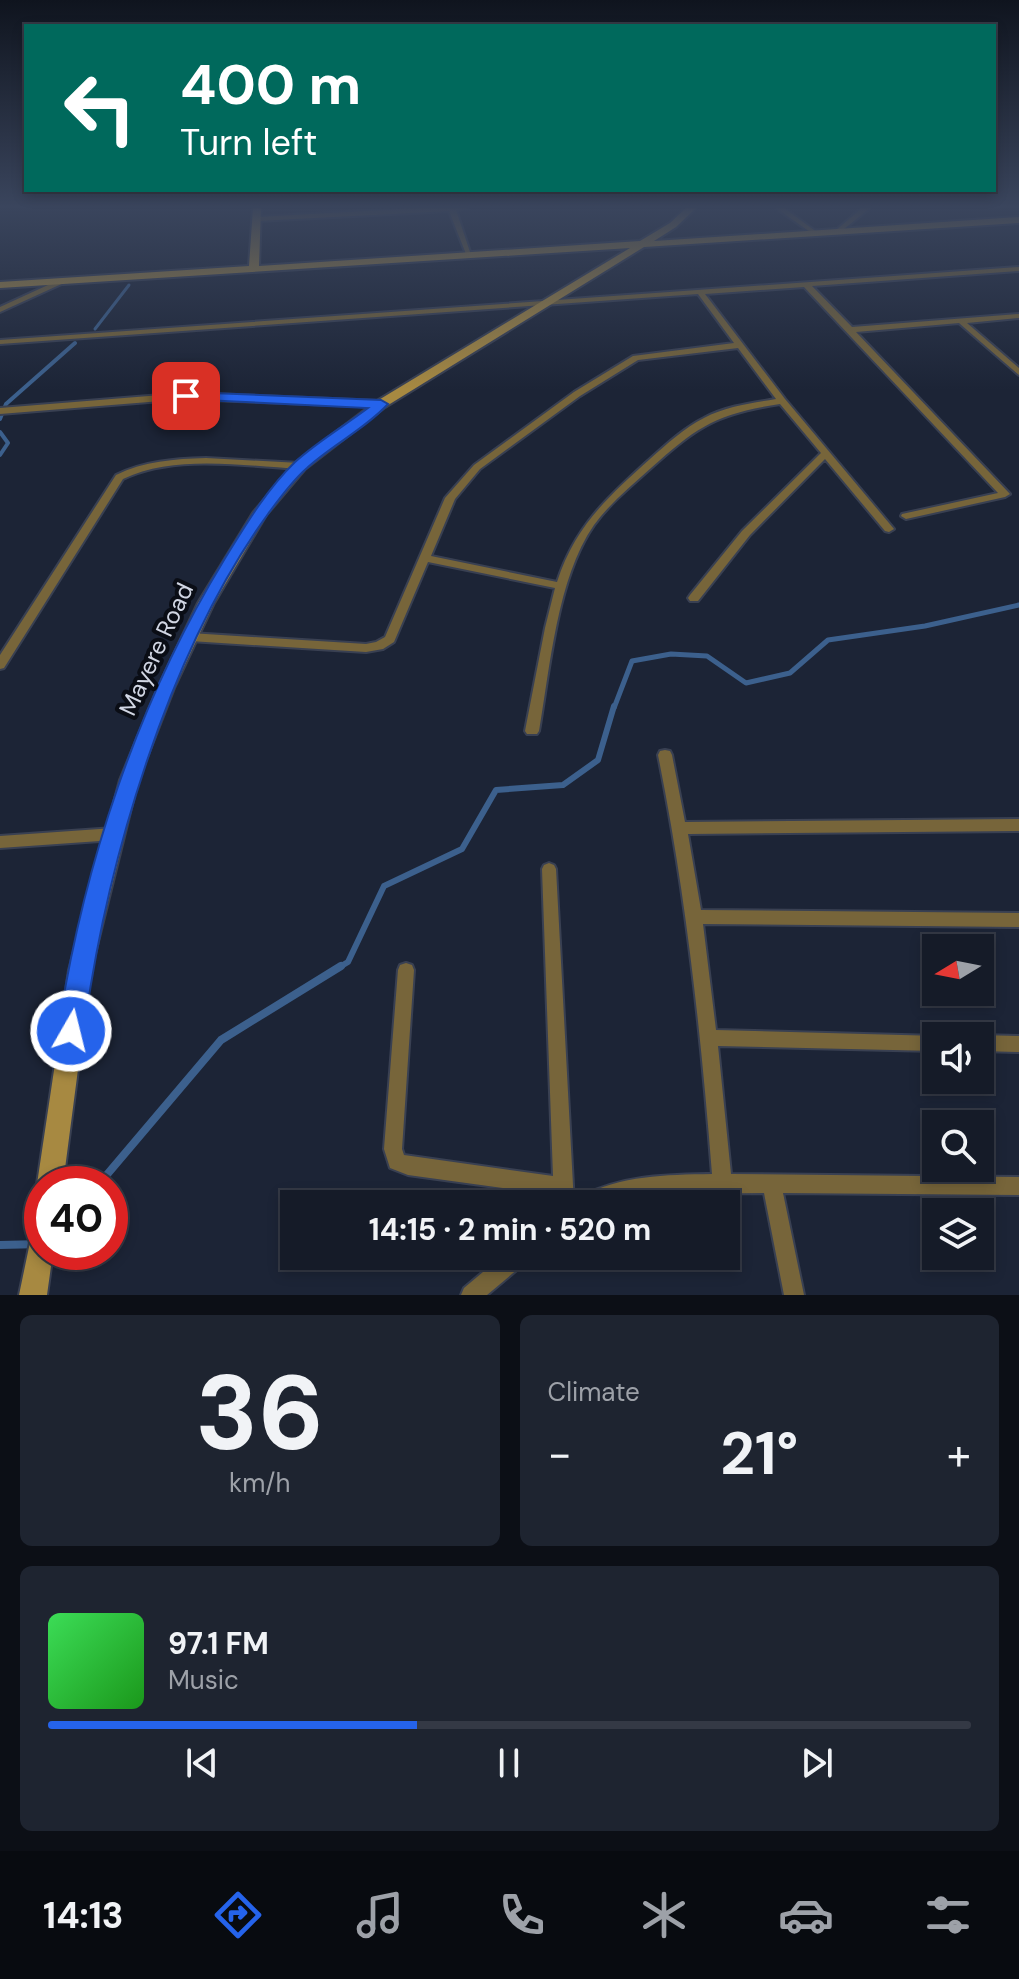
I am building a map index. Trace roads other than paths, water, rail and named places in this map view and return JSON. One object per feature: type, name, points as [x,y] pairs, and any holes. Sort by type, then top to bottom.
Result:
[{"type":"street","points":[[0,285],[262,268]]},
{"type":"street","name":"Mayere Road","points":[[53,1166],[80,970],[129,780],[190,637],[260,513],[300,466],[381,404],[602,268]]},
{"type":"street","points":[[0,342],[540,306],[1019,269]]},
{"type":"street","points":[[0,310],[64,281]]},
{"type":"street","points":[[806,284],[1005,494],[906,516]]},
{"type":"street","points":[[700,292],[782,401],[889,529]]},
{"type":"street","points":[[849,330],[1019,316]]},
{"type":"street","points":[[961,321],[1019,372]]},
{"type":"street","points":[[190,637],[379,646],[390,639],[450,498],[477,467],[577,394],[636,358],[740,345]]},
{"type":"street","points":[[0,411],[186,396],[381,404]]},
{"type":"street","points":[[532,731],[562,586],[585,531],[612,498],[706,417],[726,409],[782,401]]},
{"type":"street","points":[[694,598],[746,533],[826,453]]},
{"type":"street","points":[[0,665],[119,477],[131,468],[200,462],[300,466]]},
{"type":"street","points":[[424,558],[562,586]]},
{"type":"street","points":[[665,755],[681,828],[694,917],[710,1038],[722,1183]]},
{"type":"street","points":[[681,828],[1019,825]]},
{"type":"street","points":[[0,842],[114,834]]},
{"type":"street","points":[[549,869],[563,1190]]},
{"type":"street","points":[[694,917],[1019,920]]},
{"type":"street","points":[[406,970],[393,1149],[397,1161],[408,1166],[536,1190]]},
{"type":"street","points":[[710,1038],[922,1043]]},
{"type":"street","points":[[994,1043],[1019,1044]]},
{"type":"street","points":[[614,1190],[634,1186],[722,1183],[1019,1186]]},
{"type":"street","points":[[772,1184],[794,1295]]},
{"type":"street","points":[[34,1291],[37,1270]]},
{"type":"street","points":[[471,1295],[501,1270]]},
{"type":"waterway","points":[[95,329],[129,285]]},
{"type":"waterway","points":[[0,419],[6,404],[75,343]]},
{"type":"waterway","points":[[0,432],[8,443],[0,455]]},
{"type":"waterway","points":[[614,708],[632,661],[671,654],[707,656],[746,683],[790,673],[828,640],[925,626],[1019,605]]},
{"type":"waterway","points":[[338,968],[348,962],[384,886],[462,849],[496,790],[563,785],[598,760],[614,706]]},
{"type":"waterway","points":[[114,1166],[221,1040],[341,966]]},
{"type":"waterway","points":[[0,1245],[24,1244]]}]
